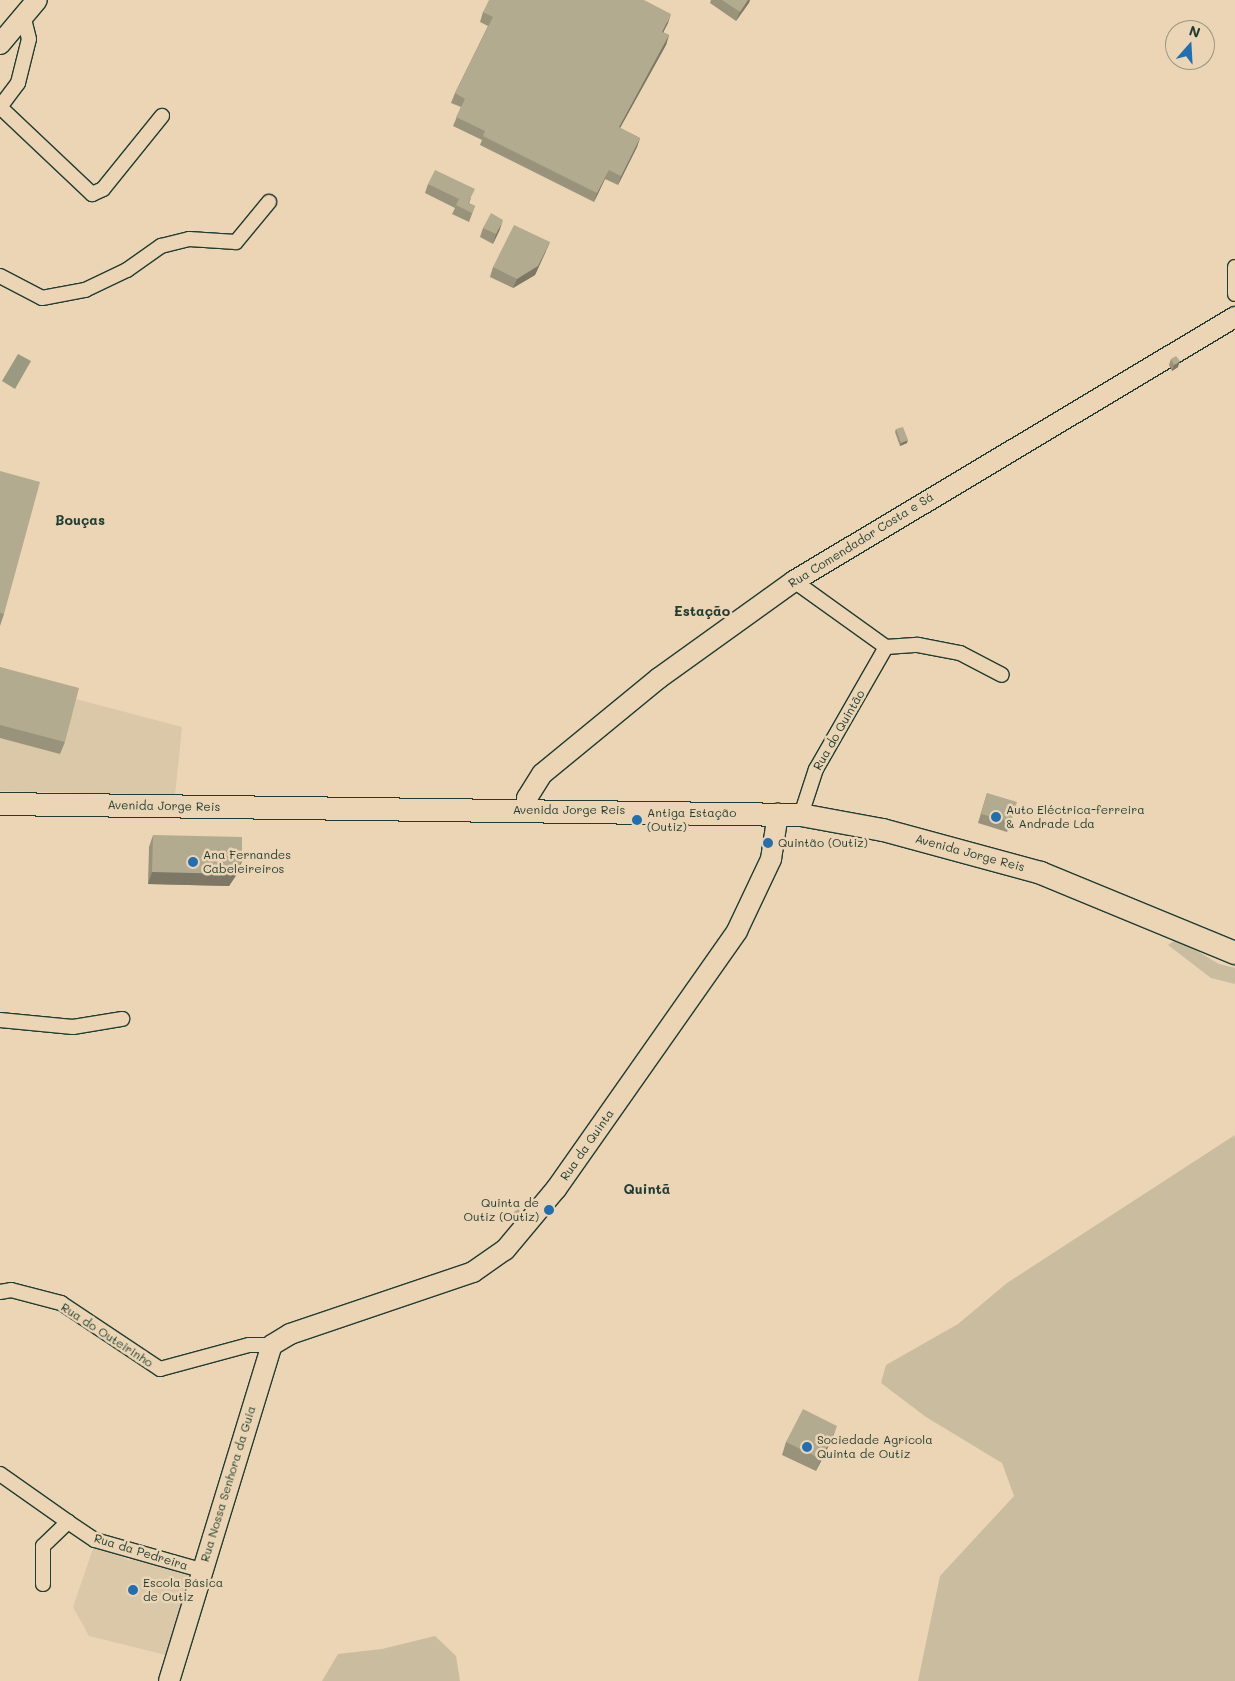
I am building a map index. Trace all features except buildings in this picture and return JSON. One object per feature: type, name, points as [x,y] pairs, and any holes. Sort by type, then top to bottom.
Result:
[{"type":"main road","name":"Avenida Jorge Reis","points":[[0,804],[801,815],[883,830],[1041,873],[1235,953]]},
{"type":"street","points":[[0,44],[24,19],[37,0]]},
{"type":"street","points":[[24,19],[29,39],[18,83],[0,107],[92,194],[103,189],[162,116]]},
{"type":"street","points":[[0,276],[42,298],[85,290],[127,270],[161,246],[189,239],[236,242],[269,202]]},
{"type":"street","points":[[1235,267],[1235,294]]},
{"type":"street","name":"Rua Comendador Costa e Sá","points":[[527,810],[528,798],[542,774],[659,678],[794,581],[1235,317]]},
{"type":"street","points":[[794,581],[886,647],[918,645],[960,653],[1002,675]]},
{"type":"street","name":"Rua do Quintão","points":[[801,815],[816,769],[886,647]]},
{"type":"street","name":"Rua da Quinta","points":[[272,1345],[290,1334],[473,1272],[505,1250],[556,1189],[737,931],[771,859],[778,814]]},
{"type":"street","points":[[0,1020],[73,1027],[122,1019]]},
{"type":"street","name":"Rua do Outeirinho","points":[[0,1292],[10,1290],[61,1303],[160,1369],[249,1344],[272,1345]]},
{"type":"street","name":"Rua Nossa Senhora da Guia","points":[[169,1681],[201,1570],[272,1345]]},
{"type":"street","name":"Rua da Pedreira","points":[[0,1474],[95,1540],[201,1570]]},
{"type":"street","points":[[43,1584],[42,1546],[68,1522]]},
{"type":"shaded area","points":[[18,354],[31,361],[15,389],[2,381]]},
{"type":"shaded area","points":[[0,679],[182,727],[175,795],[0,791]]},
{"type":"shaded area","points":[[1177,939],[1219,964],[1235,968],[1235,984],[1211,978],[1168,945]]},
{"type":"shaded area","points":[[1235,1135],[1235,1681],[918,1681],[940,1576],[1014,1496],[1002,1463],[926,1417],[881,1383],[886,1365],[958,1324],[1007,1283]]},
{"type":"shaded area","name":"Escola Básica de Outiz","points":[[95,1543],[130,1561],[131,1558],[193,1574],[166,1655],[89,1636],[73,1607]]},
{"type":"shaded area","points":[[435,1636],[456,1656],[460,1681],[322,1681],[338,1654],[382,1649]]},
{"type":"place","name":"Auto Eléctrica-ferreira & Andrade Lda","points":[[996,817]]},
{"type":"place","name":"Antiga Estação (Outiz)","points":[[637,820]]},
{"type":"place","name":"Quintão (Outiz)","points":[[768,843]]},
{"type":"place","name":"Ana Fernandes Cabeleireiros","points":[[193,862]]},
{"type":"place","name":"Quinta de Outiz (Outiz)","points":[[549,1210]]},
{"type":"place","name":"Sociedade Agrícola Quinta de Outiz","points":[[807,1447]]},
{"type":"place","name":"Escola Básica de Outiz","points":[[133,1590]]},
{"type":"district","name":"Bouças","points":[[80,520]]},
{"type":"district","name":"Estação","points":[[702,611]]},
{"type":"district","name":"Quintã","points":[[647,1189]]}]
